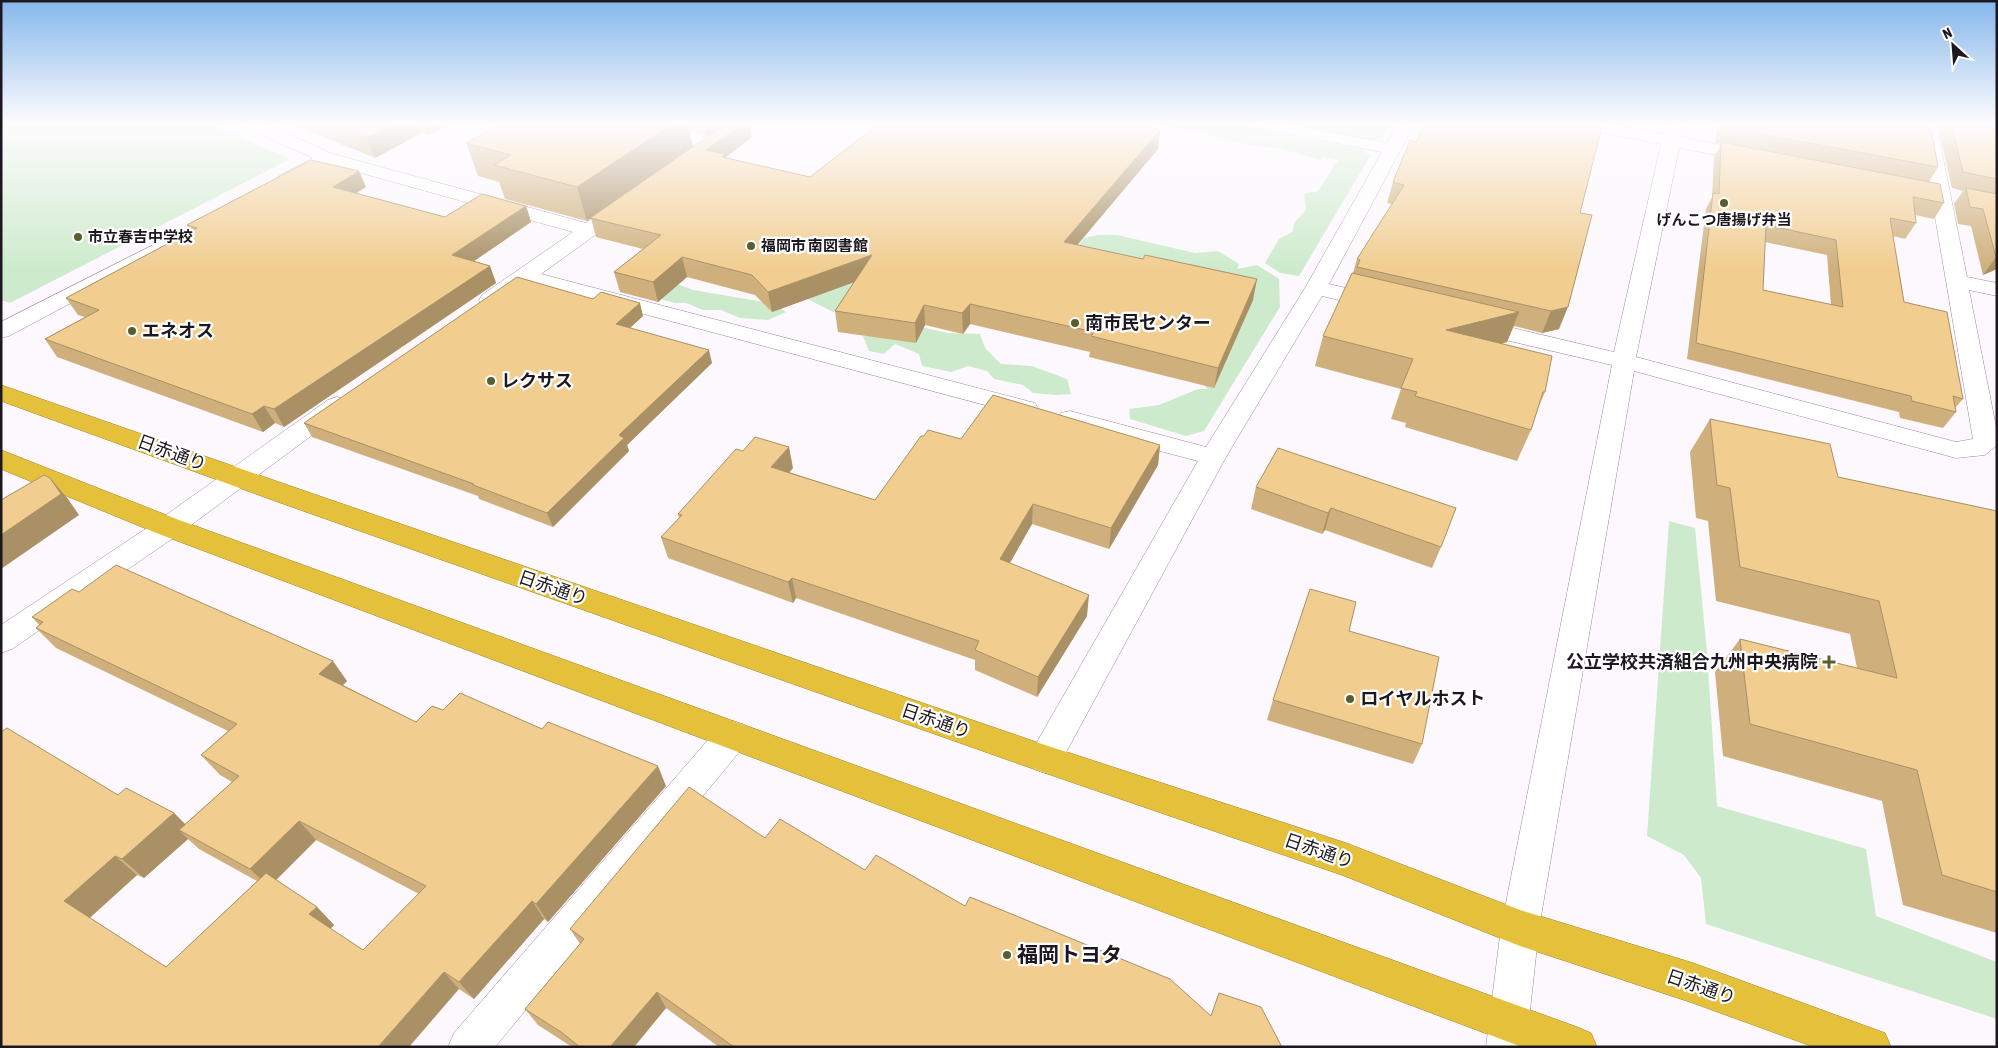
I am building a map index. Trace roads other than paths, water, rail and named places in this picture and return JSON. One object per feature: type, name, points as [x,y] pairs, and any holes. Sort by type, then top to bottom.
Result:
[{"type":"highway","name":"日赤通り","points":[[1,392],[1045,759],[1346,860],[1520,928],[1693,984],[1871,1047]]},
{"type":"highway","points":[[1,459],[169,527],[733,735],[1508,1035],[1577,1047]]},
{"type":"street","points":[[268,190],[301,172]]},
{"type":"street","points":[[378,172],[590,230]]},
{"type":"street","points":[[1045,759],[1213,457],[1316,288],[1379,172]]},
{"type":"street","points":[[1508,1035],[1520,928],[1624,361],[1665,172]]},
{"type":"street","points":[[1451,320],[1624,361],[1956,450],[1976,449],[1986,442],[1938,172]]},
{"type":"street","points":[[476,310],[638,196]]},
{"type":"street","points":[[1,331],[183,236]]},
{"type":"street","points":[[525,276],[1213,457]]},
{"type":"street","points":[[1956,281],[1997,290]]},
{"type":"street","points":[[1316,288],[1403,309]]},
{"type":"street","points":[[1,641],[169,527],[236,476],[354,393]]},
{"type":"street","points":[[468,1047],[733,735]]},
{"type":"place","name":"げんこつ唐揚げ弁当","points":[[1724,203]]},
{"type":"place","name":"市立春吉中学校","points":[[78,237]]},
{"type":"place","name":"福岡市 南図書館","points":[[751,246]]},
{"type":"place","name":"南市民センター","points":[[1075,323]]},
{"type":"place","name":"エネオス","points":[[132,331]]},
{"type":"place","name":"レクサス","points":[[491,381]]},
{"type":"place","name":"公立学校共済組合九州中央病院","points":[[1829,662]]},
{"type":"place","name":"ロイヤルホスト","points":[[1350,699]]},
{"type":"place","name":"福岡トヨタ","points":[[1007,955]]}]
